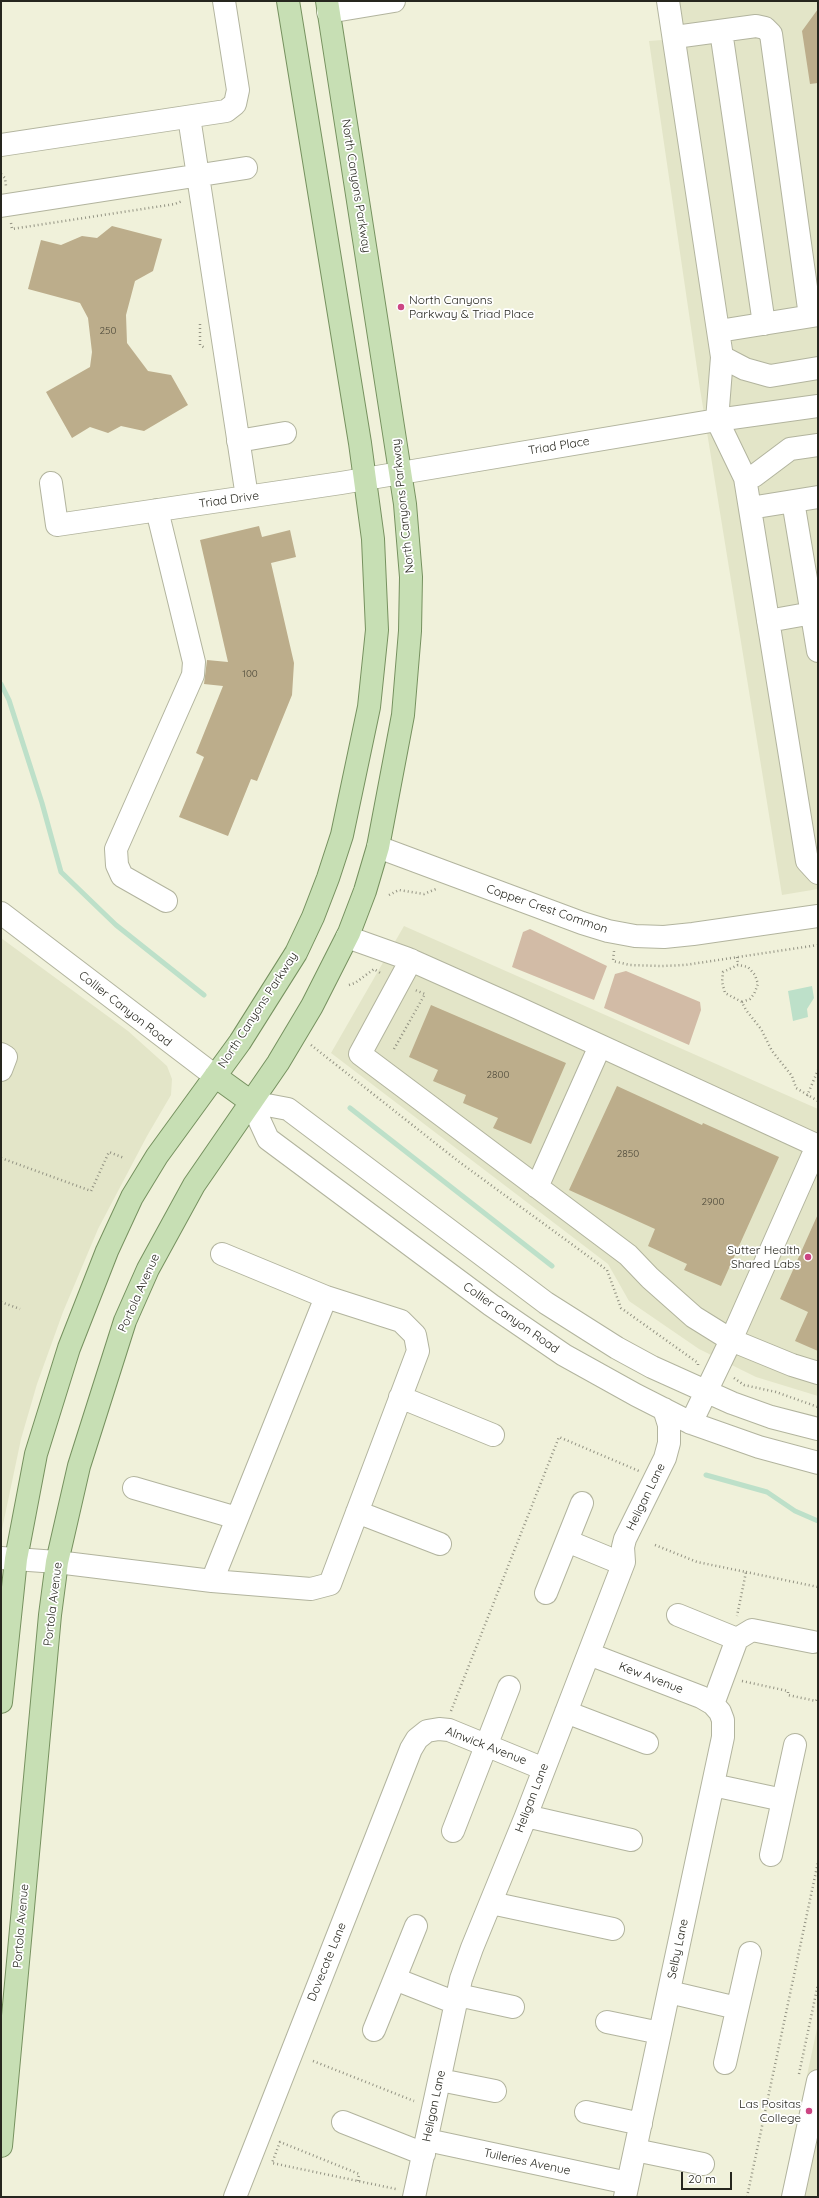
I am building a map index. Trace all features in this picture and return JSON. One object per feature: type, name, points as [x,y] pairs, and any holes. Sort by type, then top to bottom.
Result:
[{"type":"main road","name":"North Canyons Parkway","points":[[214,1076],[240,1042],[296,953],[328,878],[342,835],[369,707],[377,630],[373,539],[365,479],[288,1]]},
{"type":"main road","name":"North Canyons Parkway","points":[[251,1102],[296,1034],[312,1006],[347,937],[365,891],[378,847],[403,715],[410,638],[411,577],[400,473],[328,6]]},
{"type":"main road","name":"Collier Canyon Road","points":[[214,1076],[251,1102]]},
{"type":"main road","points":[[1,1702],[9,1559],[36,1454],[68,1348],[107,1251],[132,1197],[157,1156],[214,1076]]},
{"type":"main road","name":"Portola Avenue","points":[[1,2146],[50,1615],[57,1562],[79,1466],[124,1320],[174,1219],[194,1185],[251,1102]]},
{"type":"street","points":[[1,145],[226,111],[235,104],[238,90],[224,1]]},
{"type":"street","points":[[328,6],[394,1]]},
{"type":"street","points":[[668,1],[675,37],[722,357],[717,420],[745,478],[807,861],[818,873]]},
{"type":"street","points":[[675,37],[756,26],[765,28],[771,34],[814,316],[718,331]]},
{"type":"street","points":[[721,31],[764,324]]},
{"type":"street","points":[[189,117],[246,497]]},
{"type":"street","points":[[5,212],[246,168]]},
{"type":"street","points":[[722,357],[745,369],[770,376],[818,368]]},
{"type":"street","name":"Triad Place","points":[[400,473],[717,420],[818,406]]},
{"type":"street","points":[[238,441],[285,433]]},
{"type":"street","points":[[745,478],[754,476],[790,449],[818,445]]},
{"type":"street","name":"Triad Drive","points":[[51,483],[57,525],[400,473]]},
{"type":"street","points":[[750,508],[818,497]]},
{"type":"street","points":[[793,501],[815,613],[818,651]]},
{"type":"street","points":[[157,510],[194,662],[193,676],[116,850],[117,865],[122,876],[166,901]]},
{"type":"street","points":[[768,621],[815,613]]},
{"type":"street","name":"Copper Crest Common","points":[[378,847],[582,923],[608,931],[636,936],[664,937],[693,934],[818,916]]},
{"type":"street","name":"Collier Canyon Road","points":[[1,913],[214,1076]]},
{"type":"street","points":[[347,937],[411,960],[817,1146],[731,1340],[691,1423]]},
{"type":"street","points":[[411,960],[360,1054],[628,1255],[650,1278],[694,1317],[731,1340],[792,1365],[818,1373]]},
{"type":"street","points":[[537,1187],[600,1046]]},
{"type":"street","points":[[1,1054],[6,1057],[1,1070]]},
{"type":"street","name":"Collier Canyon Road","points":[[251,1102],[288,1109],[546,1303],[618,1348],[706,1392],[771,1417],[818,1429]]},
{"type":"street","name":"Collier Canyon Road","points":[[251,1102],[268,1139],[484,1300],[564,1355],[691,1423],[759,1447],[818,1463]]},
{"type":"street","points":[[9,1559],[57,1562],[212,1581],[310,1589],[330,1584],[418,1351],[415,1334],[401,1322],[326,1297],[222,1254]]},
{"type":"street","points":[[212,1581],[326,1297]]},
{"type":"street","points":[[400,1397],[493,1435]]},
{"type":"street","name":"Heligan Lane","points":[[405,2193],[425,2147],[457,1999],[472,1948],[526,1816],[624,1563],[623,1548],[625,1539],[665,1458],[669,1443],[669,1425],[664,1409]]},
{"type":"street","points":[[134,1488],[237,1518]]},
{"type":"street","points":[[546,1593],[582,1503]]},
{"type":"street","points":[[357,1512],[440,1544]]},
{"type":"street","points":[[567,1541],[624,1563]]},
{"type":"street","points":[[678,1615],[735,1639]]},
{"type":"street","points":[[713,1704],[735,1639],[752,1630],[813,1642]]},
{"type":"street","name":"Kew Avenue","points":[[589,1654],[701,1697],[713,1704]]},
{"type":"street","points":[[453,1831],[510,1687]]},
{"type":"street","name":"Selby Lane","points":[[626,2190],[723,1737],[723,1720],[720,1712],[713,1704]]},
{"type":"street","points":[[566,1712],[647,1743]]},
{"type":"street","name":"Alnwick Avenue","points":[[435,1731],[486,1745],[544,1769]]},
{"type":"street","name":"Dovecote Lane","points":[[235,2197],[411,1749],[417,1739],[435,1731]]},
{"type":"street","points":[[771,1855],[795,1745]]},
{"type":"street","points":[[713,1784],[783,1800]]},
{"type":"street","points":[[526,1816],[631,1840]]},
{"type":"street","points":[[491,1903],[613,1929]]},
{"type":"street","points":[[374,2030],[416,1926]]},
{"type":"street","points":[[725,2063],[750,1953]]},
{"type":"street","points":[[395,1978],[457,1999],[513,2007]]},
{"type":"street","points":[[669,1992],[737,2008]]},
{"type":"street","points":[[607,2022],[660,2032]]},
{"type":"street","points":[[440,2080],[496,2091]]},
{"type":"street","points":[[793,2197],[818,2082]]},
{"type":"street","points":[[586,2112],[641,2124]]},
{"type":"street","name":"Tuileries Avenue","points":[[343,2122],[425,2147],[626,2190]]},
{"type":"street","points":[[635,2150],[704,2164]]},
{"type":"path","points":[[5,212],[12,229],[175,204],[182,201]]},
{"type":"path","points":[[737,957],[738,965]]},
{"type":"path","points":[[742,1002],[750,999],[758,984],[755,975],[748,967],[738,965],[723,972],[722,982],[725,994],[742,1002],[746,1010],[761,1029],[772,1051],[792,1076],[796,1088],[818,1101]]},
{"type":"path","points":[[296,1034],[458,1161],[607,1270],[621,1308],[698,1363],[706,1392]]},
{"type":"path","points":[[808,1096],[818,1070]]},
{"type":"path","points":[[1,1158],[91,1190],[109,1152],[124,1158]]},
{"type":"path","points":[[1,1302],[20,1309]]},
{"type":"path","points":[[731,1375],[744,1385],[776,1392],[818,1407]]},
{"type":"path","points":[[435,1731],[559,1437],[643,1472]]},
{"type":"path","points":[[655,1545],[697,1562],[818,1587]]},
{"type":"path","points":[[735,1639],[746,1572]]},
{"type":"path","points":[[723,1677],[788,1690],[788,1695],[816,1701],[818,1698]]},
{"type":"path","points":[[747,2197],[818,1862]]},
{"type":"path","points":[[312,2061],[414,2101]]},
{"type":"path","points":[[358,2181],[359,2174],[280,2142],[272,2163],[358,2181],[405,2193]]},
{"type":"shaded area","points":[[657,1],[818,1],[818,889],[782,895],[700,389],[649,41],[662,40]]},
{"type":"shaded area","points":[[404,926],[818,1109],[818,1396],[756,1377],[699,1349],[629,1301],[608,1264],[331,1053]]},
{"type":"shaded area","points":[[530,929],[607,966],[594,1000],[512,967],[523,932]]},
{"type":"shaded area","points":[[1,938],[128,1031],[167,1066],[172,1079],[171,1095],[147,1136],[98,1229],[63,1312],[37,1384],[21,1439],[1,1534]]},
{"type":"shaded area","points":[[626,971],[700,1002],[701,1010],[689,1045],[604,1008],[615,974]]},
{"type":"shaded area","points":[[812,986],[814,998],[807,1009],[808,1017],[793,1021],[788,991]]},
{"type":"shaded area","name":"Las Positas College","points":[[818,2024],[818,2197],[781,2197]]},
{"type":"building","points":[[818,9],[818,83],[810,84],[802,31]]},
{"type":"building","points":[[112,226],[162,239],[153,271],[135,281],[126,315],[127,343],[148,371],[171,375],[188,405],[144,431],[121,426],[108,433],[90,427],[72,438],[46,392],[90,367],[92,352],[88,318],[80,303],[28,289],[41,240],[61,245],[82,236],[97,238]]},
{"type":"building","points":[[259,526],[262,537],[290,530],[296,557],[271,563],[294,663],[292,695],[257,781],[251,779],[228,836],[179,817],[204,757],[196,753],[223,686],[204,684],[207,660],[228,662],[200,540]]},
{"type":"building","points":[[431,1005],[566,1063],[531,1144],[493,1128],[498,1118],[463,1103],[466,1095],[433,1081],[438,1070],[409,1057]]},
{"type":"building","points":[[617,1086],[702,1125],[703,1123],[779,1157],[721,1286],[684,1270],[687,1264],[648,1246],[655,1229],[569,1190]]},
{"type":"building","name":"Sutter Health Shared Labs","points":[[818,1214],[818,1351],[795,1341],[808,1312],[780,1299]]},
{"type":"waterway","points":[[1,684],[9,700],[42,803],[61,872],[116,925],[204,995]]},
{"type":"waterway","points":[[350,1108],[552,1266]]},
{"type":"waterway","points":[[706,1475],[767,1492],[795,1511],[818,1521]]},
{"type":"place","name":"North Canyons Parkway & Triad Place","points":[[401,307]]},
{"type":"place","name":"Sutter Health Shared Labs","points":[[808,1257]]},
{"type":"place","name":"Las Positas College","points":[[809,2111]]}]
